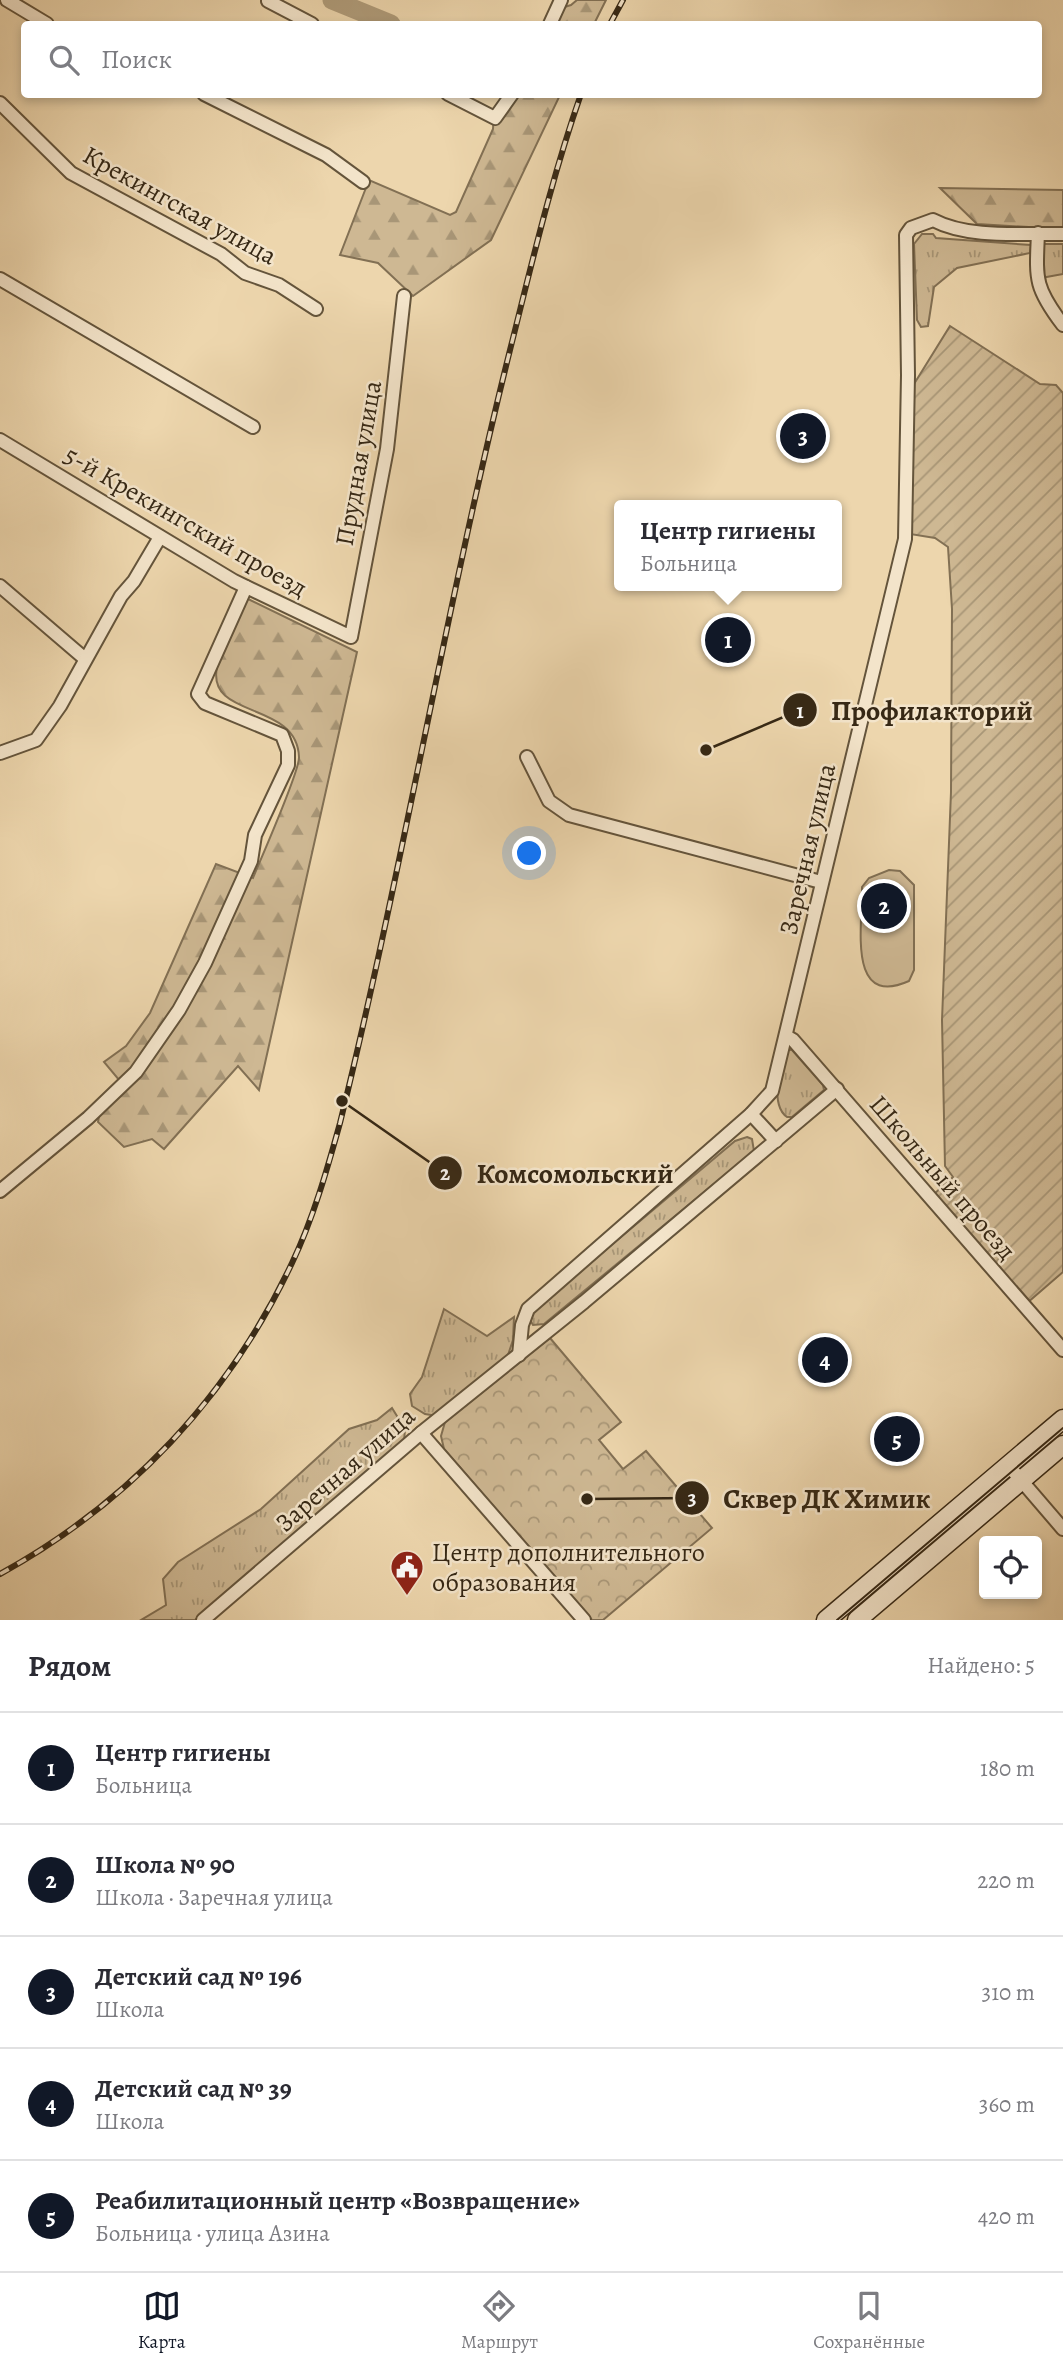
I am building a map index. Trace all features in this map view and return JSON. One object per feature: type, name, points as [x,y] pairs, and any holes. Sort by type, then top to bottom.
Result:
[{"type":"main road","points":[[826,1620],[1063,1419]]},
{"type":"main road","points":[[857,1620],[1063,1444]]},
{"type":"street","points":[[7,0],[42,21]]},
{"type":"street","points":[[551,21],[561,0]]},
{"type":"street","points":[[268,1],[306,21]]},
{"type":"street","points":[[212,98],[327,156],[363,182]]},
{"type":"street","points":[[456,98],[495,118],[510,98]]},
{"type":"street","name":"Крекингская улица","points":[[0,103],[71,173],[221,254],[245,272],[278,285],[316,309]]},
{"type":"street","name":"Заречная улица","points":[[519,1355],[522,1325],[528,1309],[768,1098],[786,1036],[905,539],[908,375],[906,235],[911,228],[933,220],[943,225],[977,231],[1038,233]]},
{"type":"street","points":[[1063,234],[1038,233],[1038,286],[1044,300],[1063,325]]},
{"type":"street","points":[[0,279],[253,427]]},
{"type":"street","name":"Прудная улица","points":[[351,638],[387,449],[404,296]]},
{"type":"street","name":"5-й Крекингский проезд","points":[[0,440],[246,587],[351,638]]},
{"type":"street","points":[[4,752],[36,740],[60,706],[84,658],[160,537]]},
{"type":"street","points":[[0,586],[84,658]]},
{"type":"street","points":[[0,1191],[88,1118],[136,1072],[179,1010],[205,963],[251,861],[255,835],[288,765],[288,751],[282,735],[205,703],[198,694],[246,587]]},
{"type":"street","points":[[527,757],[550,801],[569,815],[821,882]]},
{"type":"street","name":"Школьный проезд","points":[[786,1036],[793,1040],[837,1089],[1063,1350]]},
{"type":"street","name":"Заречная улица","points":[[203,1620],[421,1433],[519,1355],[837,1089]]},
{"type":"street","points":[[751,1114],[776,1141]]},
{"type":"street","points":[[421,1433],[584,1620]]},
{"type":"street","points":[[1009,1465],[1063,1529]]},
{"type":"green space","points":[[577,0],[606,0],[596,21],[546,21],[551,11],[571,5]]},
{"type":"green space","points":[[503,98],[559,98],[491,240],[413,296],[378,263],[340,255],[369,180],[450,215],[456,212],[493,129],[494,112]]},
{"type":"green space","points":[[940,188],[1063,190],[1063,229],[977,224]]},
{"type":"green space","points":[[922,234],[933,234],[936,238],[1031,245],[1030,253],[957,268],[934,287],[928,326],[921,327],[917,320],[914,244]]},
{"type":"green space","points":[[1044,244],[1063,244],[1063,274],[1041,278]]},
{"type":"green space","points":[[950,326],[1040,384],[1056,385],[1063,393],[1063,1272],[1027,1303],[934,1194],[953,1177],[945,1166],[942,1020],[951,792],[952,609],[948,547],[935,538],[910,534],[914,384]]},
{"type":"green space","points":[[246,598],[357,652],[259,1090],[238,1066],[164,1149],[152,1139],[124,1147],[98,1122],[99,1116],[125,1087],[104,1062],[126,1046],[150,1013],[216,864],[253,878],[298,765],[299,757],[294,739],[284,726],[238,704],[225,695],[217,684],[217,667],[222,649]]},
{"type":"green space","points":[[889,870],[900,871],[914,885],[914,970],[909,981],[889,986],[875,983],[867,973],[862,958],[861,940],[862,887],[869,878]]},
{"type":"green space","points":[[788,1050],[792,1050],[823,1085],[824,1090],[792,1117],[787,1117],[782,1111],[777,1095],[779,1075]]},
{"type":"green space","points":[[747,1137],[752,1139],[754,1151],[544,1324],[533,1325],[530,1320],[533,1311],[735,1141]]},
{"type":"green space","points":[[444,1309],[487,1336],[514,1317],[513,1340],[508,1355],[437,1416],[425,1414],[412,1406],[410,1394],[422,1377]]},
{"type":"green space","points":[[550,1338],[621,1422],[599,1440],[623,1469],[646,1451],[712,1528],[603,1620],[592,1620],[444,1449],[441,1436],[445,1422]]},
{"type":"green space","points":[[392,1408],[405,1429],[404,1442],[195,1620],[141,1620],[166,1605],[163,1579],[178,1562],[261,1509],[349,1429],[377,1420]]},
{"type":"waterway","points":[[332,0],[384,21]]},
{"type":"tram line","points":[[837,1620],[1063,1428]]},
{"type":"railway","points":[[612,21],[623,0]]},
{"type":"railway","points":[[0,1574],[47,1546],[91,1514],[132,1480],[171,1442],[206,1402],[238,1358],[267,1312],[307,1229],[340,1123],[363,1027],[465,543],[510,350],[551,190],[580,98]]},
{"type":"place","name":"Детский сад № 196","points":[[803,436]]},
{"type":"place","name":"Центр гигиены","points":[[728,640]]},
{"type":"place","name":"Профилакторий","points":[[706,750]]},
{"type":"place","name":"Школа № 90","points":[[884,906]]},
{"type":"place","name":"Комсомольский","points":[[342,1101]]},
{"type":"place","name":"Детский сад № 39","points":[[825,1360]]},
{"type":"place","name":"Реабилитационный центр «Возвращение»","points":[[897,1439]]},
{"type":"place","name":"Сквер ДК Химик","points":[[587,1499]]},
{"type":"place","name":"Центр дополнительного образования","points":[[407,1597]]}]
